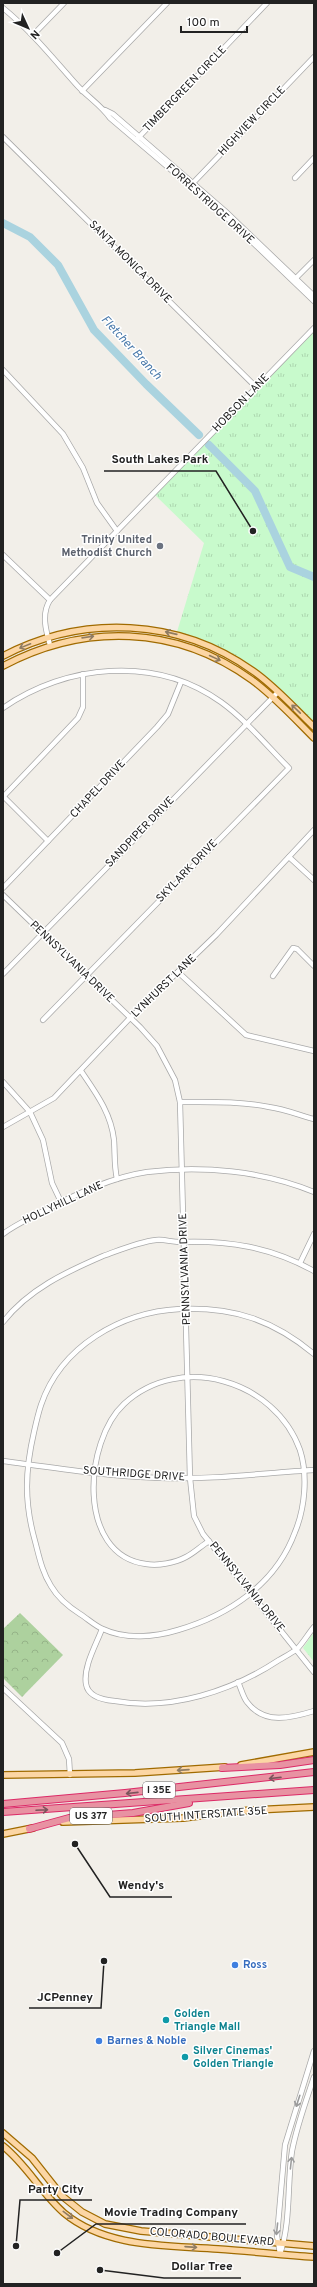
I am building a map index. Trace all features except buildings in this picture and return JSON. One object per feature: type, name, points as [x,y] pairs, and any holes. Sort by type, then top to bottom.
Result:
[{"type":"highway","points":[[222,1768],[280,1765],[314,1760]]},
{"type":"highway","name":"I 35E","points":[[3,1804],[125,1793],[314,1772]]},
{"type":"highway","name":"I 35E","points":[[3,1812],[314,1790]]},
{"type":"highway","name":"US 377","points":[[28,1829],[69,1818],[133,1813],[226,1797]]},
{"type":"main road","points":[[3,656],[48,637],[70,631],[100,627],[140,628],[170,633],[200,642],[252,670],[278,692],[314,727]]},
{"type":"main road","points":[[3,666],[50,645],[75,639],[106,635],[162,640],[216,659],[251,679],[272,696],[314,738]]},
{"type":"main road","points":[[3,1775],[70,1775],[222,1768],[314,1752]]},
{"type":"main road","name":"SOUTH INTERSTATE 35E","points":[[3,1834],[79,1820],[176,1819],[237,1811],[314,1807]]},
{"type":"main road","name":"COLORADO BOULEVARD","points":[[3,2133],[32,2158],[61,2194],[88,2215],[105,2224],[121,2228],[314,2246]]},
{"type":"main road","points":[[3,2138],[32,2158]]},
{"type":"main road","name":"COLORADO BOULEVARD","points":[[3,2146],[23,2164],[52,2201],[81,2224],[105,2236],[157,2244],[314,2258]]},
{"type":"main road","points":[[52,2201],[61,2194]]},
{"type":"street","points":[[33,35],[64,3]]},
{"type":"street","points":[[82,91],[167,3]]},
{"type":"street","name":"TIMBERGREEN CIRCLE","points":[[138,138],[267,3]]},
{"type":"street","name":"FORRESTRIDGE DRIVE","points":[[3,8],[33,35],[82,91],[104,109],[110,118],[138,138],[192,184],[314,296]]},
{"type":"street","name":"HIGHVIEW CIRCLE","points":[[192,184],[314,57]]},
{"type":"street","name":"SANTA MONICA DRIVE","points":[[3,136],[256,387]]},
{"type":"street","points":[[295,178],[314,158]]},
{"type":"street","points":[[295,280],[314,260]]},
{"type":"street","name":"FORRESTRIDGE DRIVE","points":[[295,280],[314,301]]},
{"type":"street","name":"HOBSON LANE","points":[[50,645],[45,624],[45,611],[50,600],[314,328]]},
{"type":"street","points":[[3,370],[63,434],[83,468],[97,502],[117,531]]},
{"type":"street","points":[[3,555],[50,600]]},
{"type":"street","points":[[3,708],[40,687],[83,674],[106,671],[132,671],[153,674],[180,682],[221,702],[246,724]]},
{"type":"street","points":[[48,841],[3,796],[78,718],[83,707],[83,674]]},
{"type":"street","name":"CHAPEL DRIVE","points":[[3,888],[168,714],[180,682]]},
{"type":"street","name":"SANDPIPER DRIVE","points":[[3,974],[272,696],[278,692]]},
{"type":"street","name":"SKYLARK DRIVE","points":[[43,1020],[289,768],[246,724]]},
{"type":"street","name":"LYNHURST LANE","points":[[3,1127],[54,1098],[130,1018],[258,891],[314,830]]},
{"type":"street","points":[[289,857],[314,880]]},
{"type":"street","name":"PENNSYLVANIA DRIVE","points":[[3,895],[130,1018],[163,1056],[175,1080],[180,1102],[189,1376],[190,1478],[194,1516],[209,1541],[314,1672]]},
{"type":"street","points":[[273,976],[293,948],[297,949],[314,966]]},
{"type":"street","points":[[178,972],[246,1035],[314,1051]]},
{"type":"street","points":[[81,1071],[101,1100],[109,1118],[114,1139],[113,1158],[117,1179]]},
{"type":"street","points":[[4,1083],[30,1112],[43,1140],[52,1182],[61,1202]]},
{"type":"street","points":[[180,1102],[216,1101],[245,1104],[275,1108],[314,1119]]},
{"type":"street","name":"HOLLYHILL LANE","points":[[3,1234],[61,1202],[117,1179],[146,1172],[216,1170],[260,1176],[299,1186],[314,1192]]},
{"type":"street","points":[[300,1263],[314,1234]]},
{"type":"street","points":[[3,1322],[15,1308],[49,1281],[120,1250],[150,1241],[167,1239],[236,1243],[273,1252],[300,1263],[314,1271]]},
{"type":"street","points":[[209,1541],[186,1557],[173,1562],[152,1565],[138,1563],[126,1557],[109,1544],[100,1527],[95,1511],[94,1472],[102,1436],[110,1420],[122,1405],[137,1393],[172,1378],[189,1376],[225,1381],[248,1390],[267,1404],[284,1422],[301,1453],[303,1471],[302,1506],[292,1542],[276,1568],[252,1593],[223,1613],[174,1632],[139,1636],[102,1629],[68,1606],[53,1590],[44,1574],[28,1518],[26,1464],[41,1403],[54,1378],[75,1352],[95,1336],[123,1320],[158,1310],[210,1309],[246,1315],[291,1336],[314,1354]]},
{"type":"street","name":"SOUTHRIDGE DRIVE","points":[[3,1460],[94,1472],[160,1478],[190,1478],[314,1470]]},
{"type":"street","points":[[102,1629],[86,1672],[87,1688],[95,1696],[129,1704],[165,1702],[194,1697],[238,1682],[264,1670],[297,1649],[314,1628]]},
{"type":"street","points":[[238,1682],[247,1702],[261,1714],[280,1719],[314,1711]]},
{"type":"street","points":[[3,1688],[62,1743],[69,1759],[70,1775]]},
{"type":"street","points":[[280,2254],[276,2243],[285,2145],[314,2051]]},
{"type":"street","points":[[280,2254],[284,2243],[288,2189],[295,2140],[314,2078],[306,2077]]},
{"type":"street","points":[[281,2184],[288,2189]]},
{"type":"street","points":[[280,2191],[288,2189]]},
{"type":"green space","points":[[314,331],[314,726],[278,692],[244,665],[176,635],[204,543],[155,495]]},
{"type":"green space","points":[[20,1613],[63,1655],[22,1697],[3,1678],[3,1629]]},
{"type":"green space","points":[[314,1632],[314,1662],[303,1648]]},
{"type":"waterway","name":"Fletcher Branch","points":[[3,223],[30,237],[58,265],[94,330],[146,384],[199,435]]},
{"type":"waterway","name":"Fletcher Branch","points":[[209,445],[255,491],[290,567],[314,577]]},
{"type":"place","name":"South Lakes Park","points":[[253,531]]},
{"type":"place","name":"Trinity United Methodist Church","points":[[160,546]]},
{"type":"place","name":"Wendy's","points":[[75,1844]]},
{"type":"place","name":"JCPenney","points":[[104,1961]]},
{"type":"place","name":"Ross","points":[[235,1965]]},
{"type":"place","name":"Golden Triangle Mall","points":[[166,2020]]},
{"type":"place","name":"Barnes & Noble","points":[[99,2041]]},
{"type":"place","name":"Silver Cinemas' Golden Triangle","points":[[185,2057]]},
{"type":"place","name":"Party City","points":[[16,2246]]},
{"type":"place","name":"Movie Trading Company","points":[[57,2253]]},
{"type":"place","name":"Dollar Tree","points":[[100,2270]]}]
